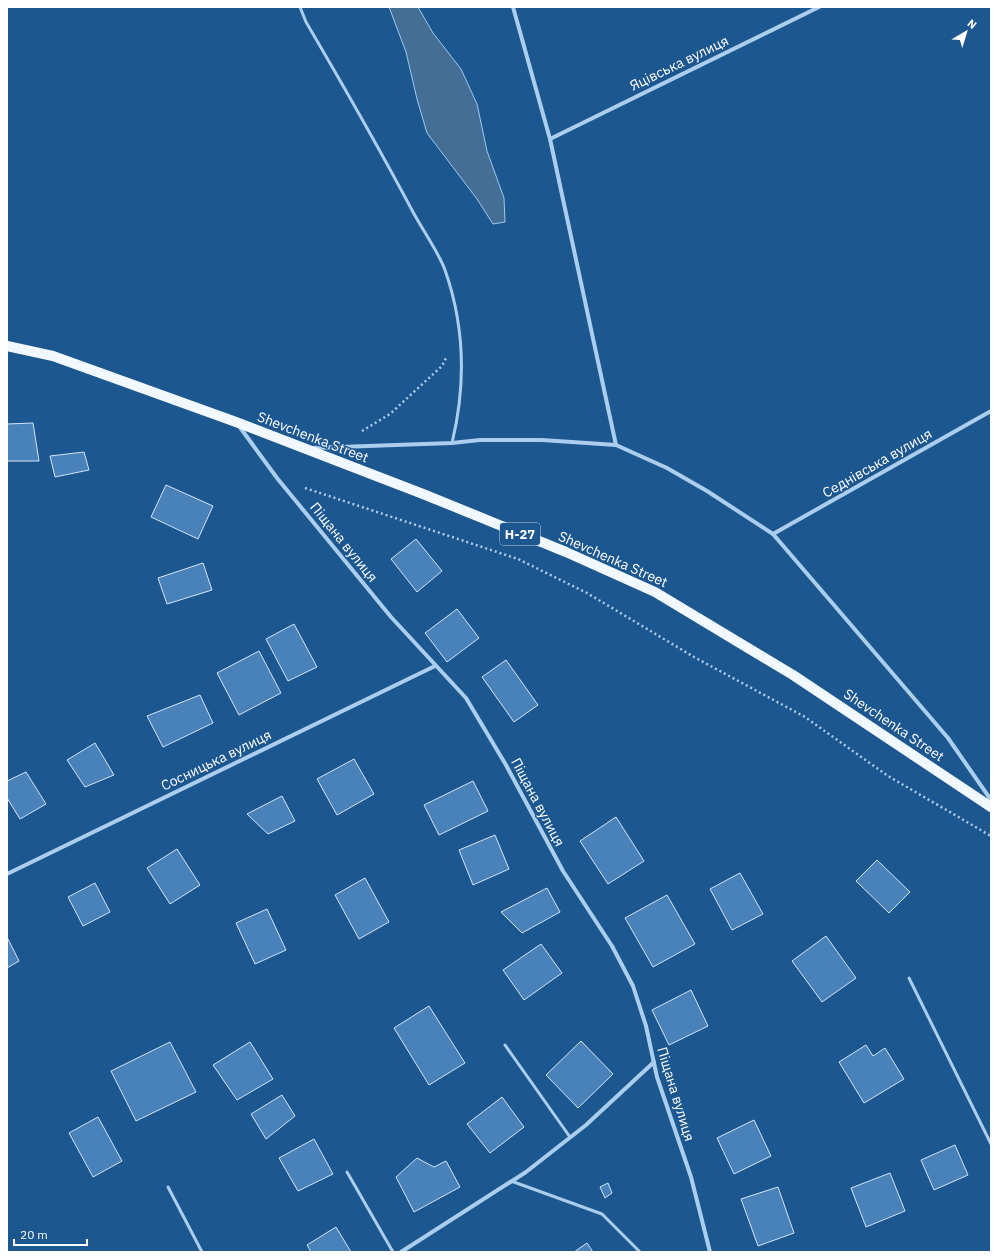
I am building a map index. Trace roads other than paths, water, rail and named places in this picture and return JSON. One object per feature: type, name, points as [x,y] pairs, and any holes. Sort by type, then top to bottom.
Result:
[{"type":"main road","name":"Shevchenka Street","points":[[7,346],[54,356],[236,422],[430,497],[566,552],[654,592],[793,674],[991,807]]},
{"type":"street","points":[[513,7],[550,139],[616,445]]},
{"type":"street","name":"Яцівська вулиця","points":[[550,139],[818,7]]},
{"type":"street","name":"Седнівська вулиця","points":[[774,534],[991,411]]},
{"type":"street","name":"Піщана вулиця","points":[[236,422],[277,478],[390,617],[466,698],[506,765],[562,871],[612,946],[633,986],[646,1026],[657,1077],[691,1177],[710,1252]]},
{"type":"street","points":[[300,448],[452,443],[480,440],[542,440],[616,445],[667,468],[707,491],[774,534],[948,738],[991,800]]},
{"type":"street","name":"Сосницька вулиця","points":[[7,874],[435,666]]},
{"type":"street","points":[[401,1252],[511,1181],[570,1138],[632,1084],[654,1062]]},
{"type":"lane","points":[[300,7],[306,22],[378,146],[445,269],[455,304],[460,334],[462,385],[459,414],[452,443]]},
{"type":"lane","points":[[909,978],[991,1144]]},
{"type":"lane","points":[[505,1045],[570,1138]]},
{"type":"lane","points":[[347,1172],[393,1252]]},
{"type":"lane","points":[[511,1181],[602,1214],[640,1252]]},
{"type":"lane","points":[[168,1188],[202,1252]]},
{"type":"water","points":[[389,7],[418,7],[433,33],[461,69],[477,104],[487,151],[504,198],[505,222],[493,224],[477,199],[427,133],[406,52]]}]
